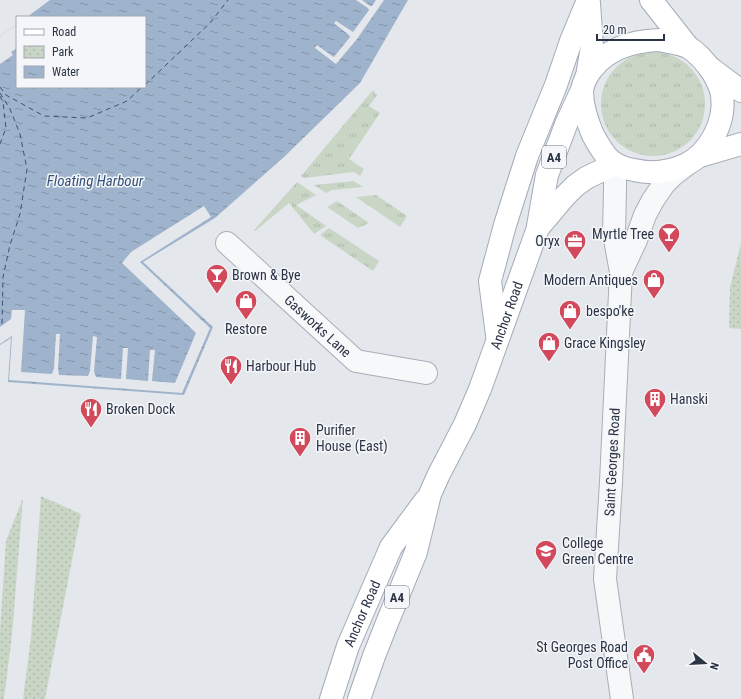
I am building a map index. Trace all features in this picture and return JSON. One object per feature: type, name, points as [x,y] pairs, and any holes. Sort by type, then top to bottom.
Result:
[{"type":"main road","name":"A4","points":[[538,228],[547,175],[567,122],[585,83],[592,46],[588,0]]},
{"type":"main road","points":[[497,340],[490,281],[505,224],[527,156],[556,86],[570,41],[588,0]]},
{"type":"main road","points":[[651,0],[688,47],[700,56],[709,67],[719,84],[722,95],[720,125],[715,136],[693,160]]},
{"type":"main road","points":[[688,47],[659,40],[646,41],[618,48],[596,64],[585,83],[583,107],[587,123],[599,147],[615,164],[634,170],[653,173],[670,171],[693,160],[741,144]]},
{"type":"main road","points":[[709,67],[741,91]]},
{"type":"main road","name":"Anchor Road","points":[[359,699],[386,623],[416,552],[430,494],[465,424],[480,389],[538,228],[575,186],[586,178],[615,164]]},
{"type":"main road","name":"Anchor Road","points":[[331,699],[348,646],[391,546],[430,494]]},
{"type":"street","name":"Saint Georges Road","points":[[621,272],[636,240],[643,218],[653,200],[664,184],[673,175],[693,160]]},
{"type":"street","name":"Saint Georges Road","points":[[615,164],[614,234],[621,272],[605,579],[622,699]]},
{"type":"street","name":"Gasworks Lane","points":[[227,244],[356,360],[426,372]]},
{"type":"green space","points":[[653,52],[673,56],[682,60],[690,67],[697,75],[701,84],[705,104],[701,124],[697,133],[690,141],[682,148],[673,152],[653,156],[633,152],[624,148],[616,141],[609,133],[605,124],[601,104],[605,84],[609,75],[616,67],[624,60],[633,56]]},
{"type":"green space","points":[[373,90],[377,95],[369,106],[380,113],[349,159],[364,169],[360,176],[354,172],[304,178],[301,176]]},
{"type":"green space","points":[[354,181],[363,187],[332,190],[326,193],[314,185]]},
{"type":"green space","points":[[297,182],[316,195],[296,205],[326,226],[314,234],[289,203],[255,231],[254,230]]},
{"type":"green space","points":[[376,195],[407,216],[400,227],[356,197]]},
{"type":"green space","points":[[337,201],[369,223],[358,228],[327,207]]},
{"type":"green space","points":[[329,228],[379,261],[373,271],[320,235]]},
{"type":"green space","points":[[741,244],[741,329],[729,328],[730,287]]},
{"type":"green space","points":[[41,496],[81,514],[45,699],[23,699],[31,637]]},
{"type":"green space","points":[[23,498],[12,635],[4,699],[0,699],[0,631],[6,541]]},
{"type":"water","name":"Floating Harbour","points":[[50,0],[408,0],[360,83],[284,157],[215,218],[143,262],[213,327],[184,395],[8,382],[11,338],[0,345],[0,36],[16,25],[16,88],[146,88],[146,16],[28,16]]},
{"type":"pier","points":[[356,0],[362,0],[372,6],[376,0],[384,0],[357,39],[336,64],[315,48],[317,45],[334,57],[350,37],[334,23],[336,21],[353,32],[369,10]]},
{"type":"pier","points":[[16,25],[16,49],[11,52],[13,55],[0,64],[0,36]]},
{"type":"pier","points":[[204,206],[211,217],[140,262],[210,328],[182,393],[9,380],[12,336],[0,344],[0,327],[11,319],[12,310],[25,310],[21,372],[52,374],[54,368],[56,334],[60,334],[59,375],[88,376],[90,371],[93,336],[97,337],[94,371],[96,377],[121,379],[123,348],[128,348],[126,379],[148,381],[150,350],[155,350],[152,381],[175,383],[196,333],[122,263],[131,252]]},
{"type":"ferry route","points":[[146,84],[210,23],[228,0]]},
{"type":"ferry route","points":[[0,87],[6,95],[44,116],[87,118],[127,101],[141,88]]},
{"type":"ferry route","points":[[0,93],[10,109],[20,134],[27,169],[20,214],[10,245],[3,277],[2,325]]},
{"type":"ferry route","points":[[0,96],[3,102],[6,128],[0,144]]},
{"type":"place","name":"Myrtle Tree","points":[[669,254]]},
{"type":"place","name":"Oryx","points":[[575,260]]},
{"type":"place","name":"Brown & Bye","points":[[217,294]]},
{"type":"place","name":"Modern Antiques","points":[[654,300]]},
{"type":"place","name":"Restore","points":[[246,320]]},
{"type":"place","name":"bespo'ke","points":[[570,330]]},
{"type":"place","name":"Grace Kingsley","points":[[549,362]]},
{"type":"place","name":"Harbour Hub","points":[[231,386]]},
{"type":"place","name":"Hanski","points":[[655,418]]},
{"type":"place","name":"Broken Dock","points":[[91,428]]},
{"type":"place","name":"Purifier House (East)","points":[[300,458]]},
{"type":"place","name":"College Green Centre","points":[[546,570]]},
{"type":"place","name":"St Georges Road Post Office","points":[[644,674]]}]
